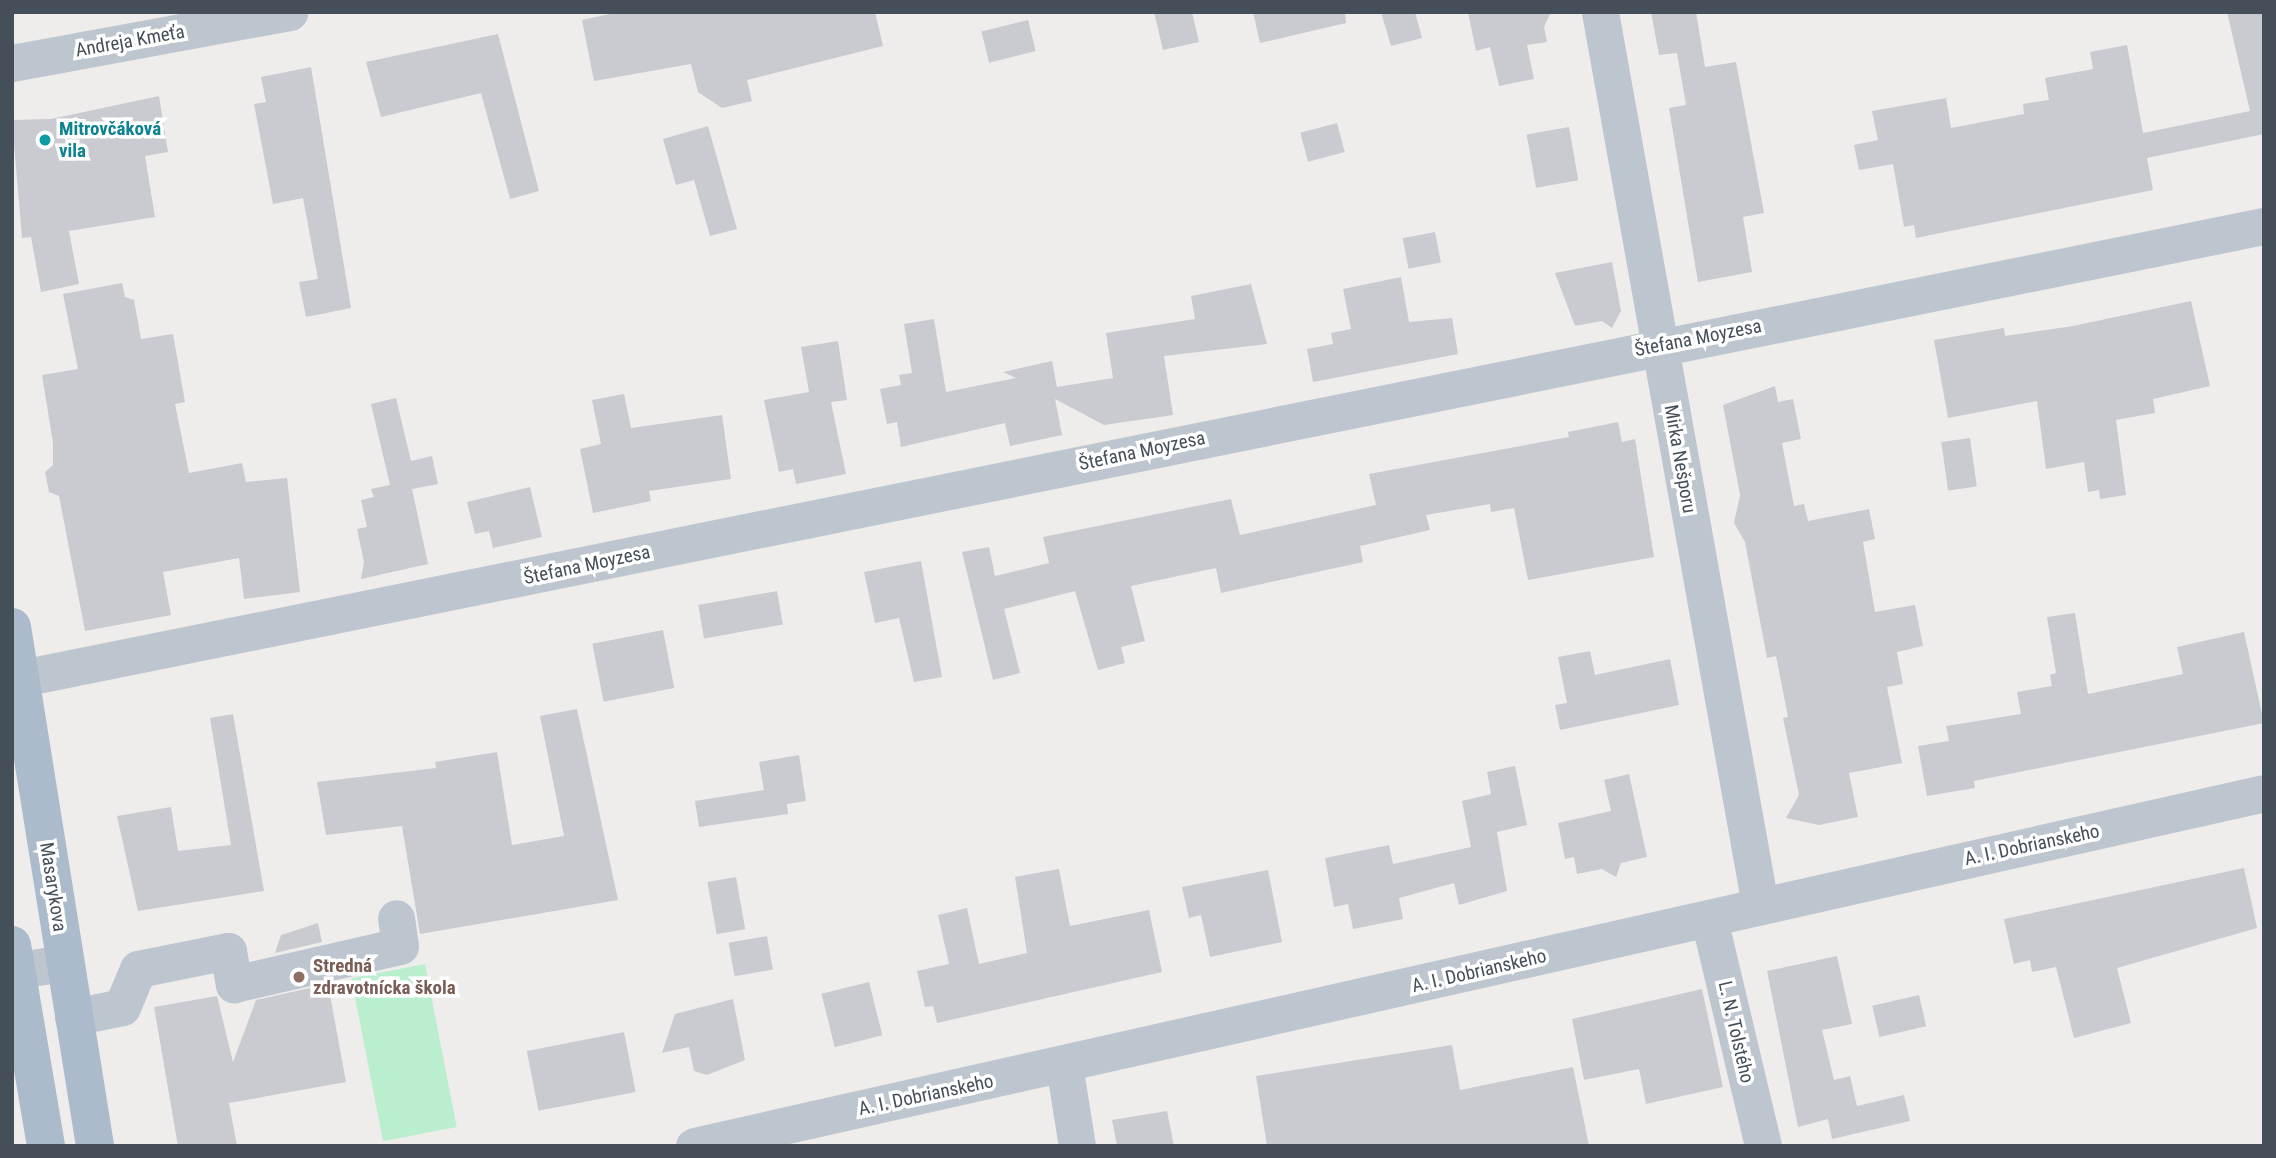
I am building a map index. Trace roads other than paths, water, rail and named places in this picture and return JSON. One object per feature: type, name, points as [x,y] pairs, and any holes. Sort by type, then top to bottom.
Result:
[{"type":"main road","name":"Masarykova","points":[[12,627],[17,679],[95,1146]]},
{"type":"main road","points":[[14,962],[46,1146]]},
{"type":"street","name":"Andreja Kmeťa","points":[[12,63],[240,17],[289,12]]},
{"type":"street","name":"Mirka Nešporu","points":[[1600,12],[1760,905]]},
{"type":"street","name":"Štefana Moyzesa","points":[[17,679],[2264,226]]},
{"type":"street","name":"A. I. Dobrianskeho","points":[[694,1146],[1064,1065],[1709,919],[1760,905],[2264,793]]},
{"type":"street","points":[[73,1017],[122,1007],[138,969],[228,951],[234,984],[400,946],[396,918]]},
{"type":"street","name":"L. N. Tolstého","points":[[1709,919],[1763,1146]]},
{"type":"street","points":[[14,962],[64,963]]},
{"type":"street","points":[[1064,1065],[1077,1146]]},
{"type":"place","name":"Mitrovčáková vila","points":[[45,140]]},
{"type":"place","name":"Stredná zdravotnícka škola","points":[[299,977]]}]
